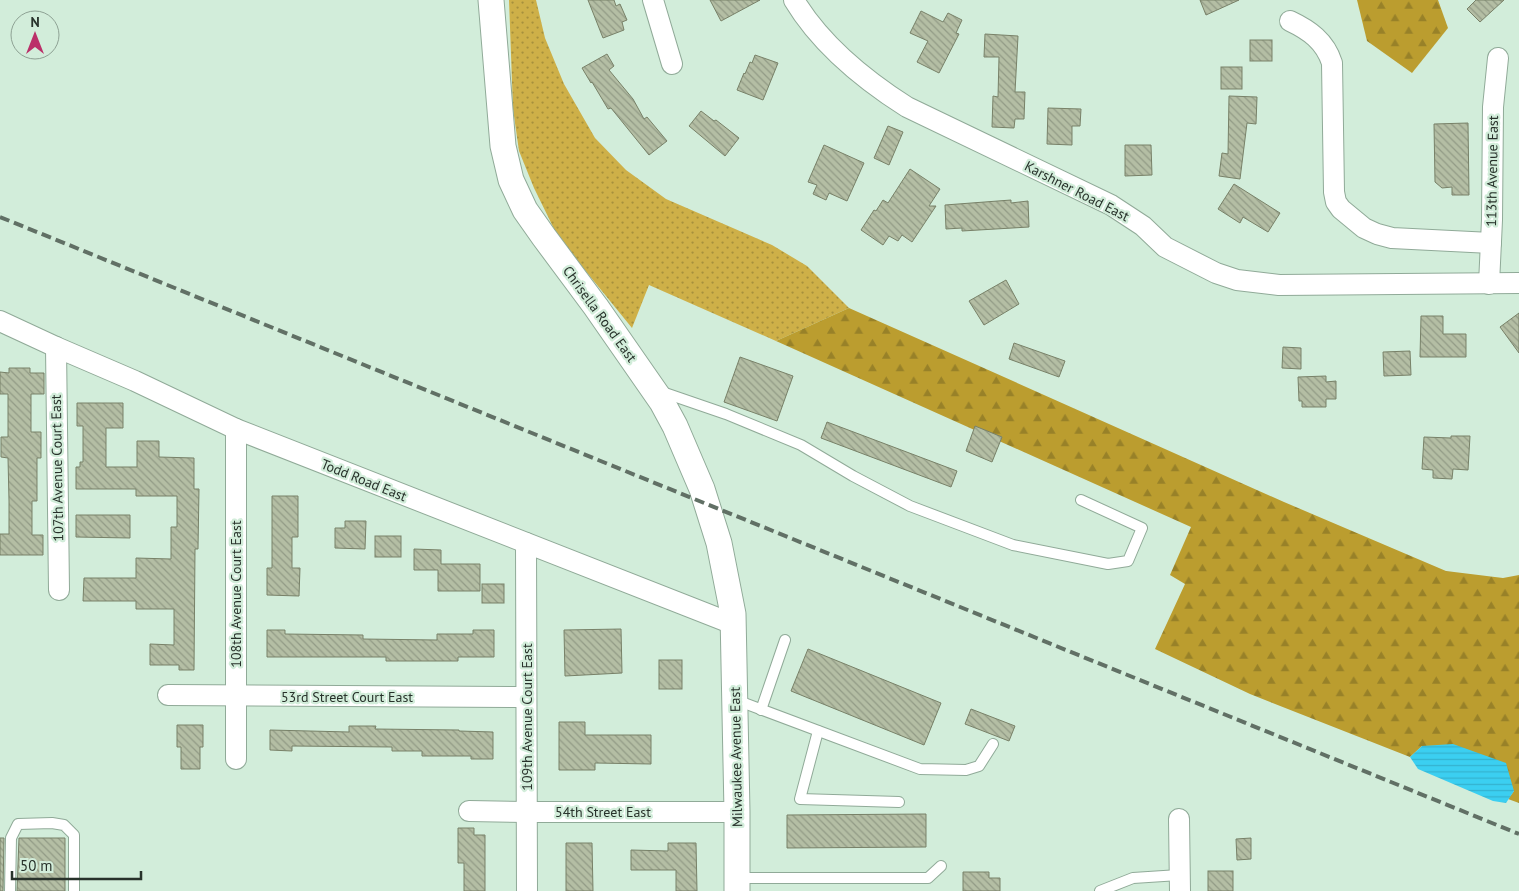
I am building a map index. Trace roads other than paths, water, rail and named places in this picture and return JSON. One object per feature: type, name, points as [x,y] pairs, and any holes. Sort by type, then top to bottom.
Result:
[{"type":"street","name":"Chrisella Road East","points":[[491,0],[503,146],[511,180],[525,210],[654,390],[675,426],[702,489],[719,543],[730,592],[734,624]]},
{"type":"street","points":[[654,0],[672,64]]},
{"type":"street","name":"Karshner Road East","points":[[794,0],[805,18],[828,44],[864,77],[907,107],[1112,205],[1143,226],[1165,247],[1216,273],[1237,280],[1279,285],[1519,283]]},
{"type":"street","points":[[1290,21],[1308,30],[1325,46],[1332,63],[1334,192],[1336,202],[1341,210],[1364,228],[1392,238],[1491,242]]},
{"type":"street","name":"113th Avenue East","points":[[1489,284],[1493,107],[1498,58]]},
{"type":"street","name":"Todd Road East","points":[[0,321],[135,381],[236,429],[734,624]]},
{"type":"street","name":"107th Avenue Court East","points":[[56,347],[59,590]]},
{"type":"street","name":"108th Avenue Court East","points":[[236,429],[236,759]]},
{"type":"street","name":"109th Avenue Court East","points":[[526,543],[528,891]]},
{"type":"street","name":"Milwaukee Avenue East","points":[[734,624],[737,884]]},
{"type":"street","name":"53rd Street Court East","points":[[168,695],[526,698]]},
{"type":"street","name":"54th Street East","points":[[468,811],[737,812]]},
{"type":"street","points":[[1179,819],[1179,883]]},
{"type":"lane","points":[[654,390],[726,414],[802,444],[853,476],[910,506],[1013,545],[1108,564],[1128,561],[1142,528],[1081,500]]},
{"type":"lane","points":[[761,710],[785,640]]},
{"type":"lane","points":[[735,700],[920,769],[966,770],[979,766],[993,744]]},
{"type":"lane","points":[[818,731],[800,799],[899,802]]},
{"type":"lane","points":[[10,891],[11,838],[18,824],[52,823],[64,825],[74,834],[74,891]]},
{"type":"lane","points":[[737,884],[928,878],[942,866]]},
{"type":"lane","points":[[1100,891],[1133,878],[1179,883]]},
{"type":"water","points":[[1453,744],[1506,763],[1514,791],[1506,803],[1493,801],[1418,769],[1410,757],[1422,746]]},
{"type":"railway","points":[[0,217],[1519,834]]}]
